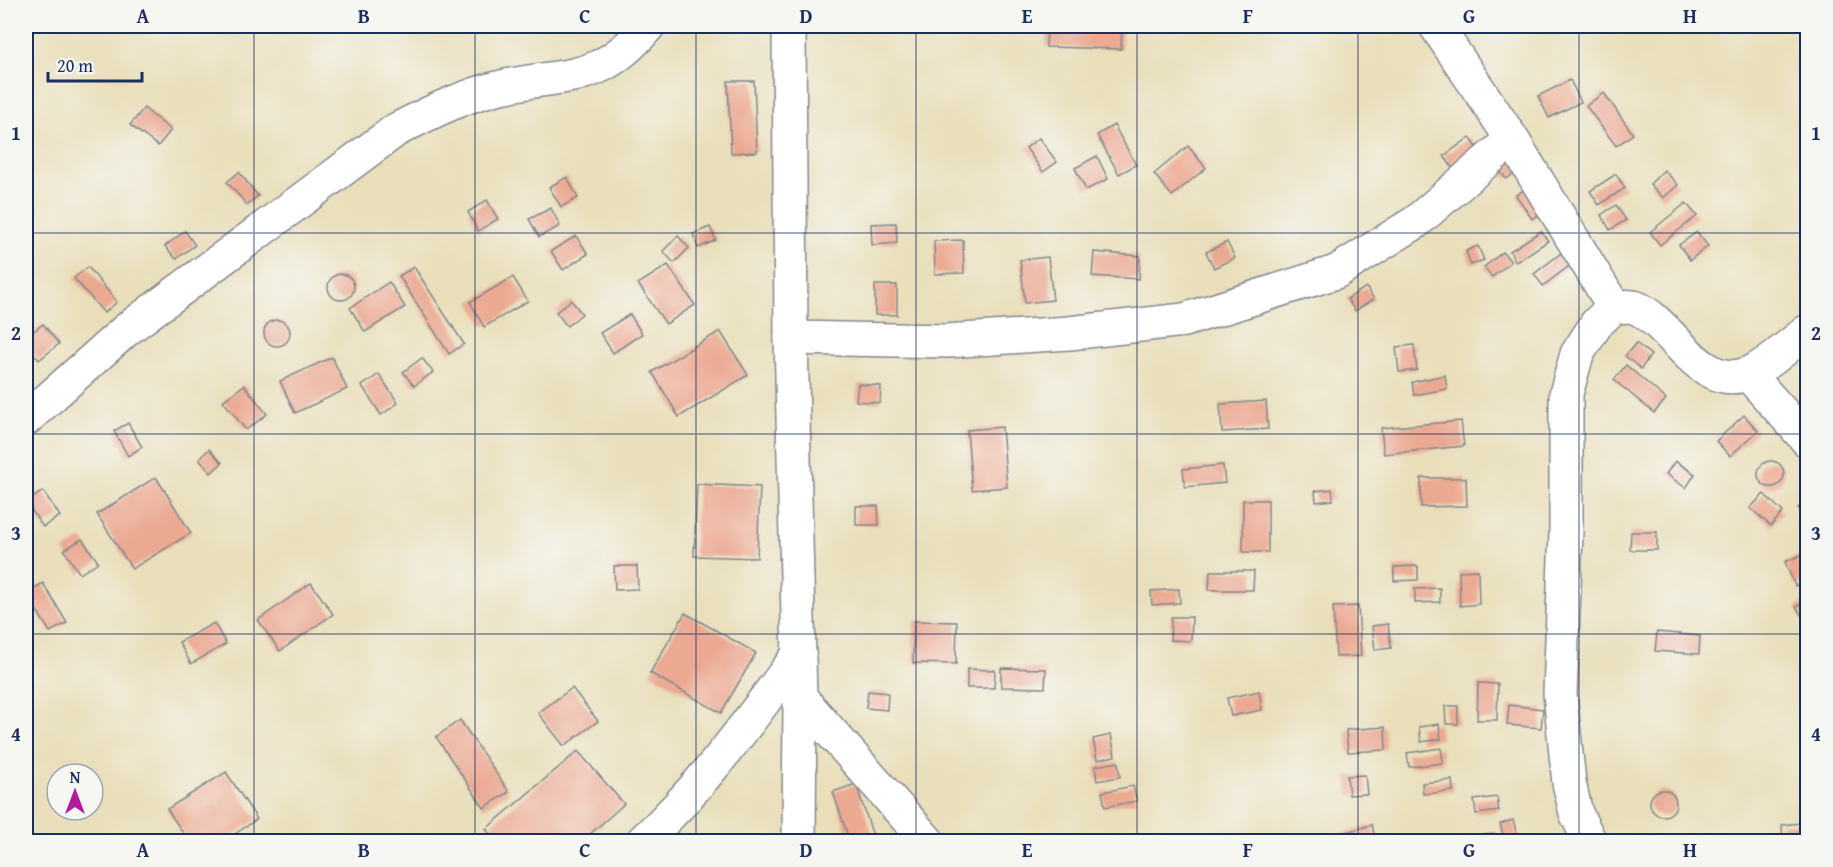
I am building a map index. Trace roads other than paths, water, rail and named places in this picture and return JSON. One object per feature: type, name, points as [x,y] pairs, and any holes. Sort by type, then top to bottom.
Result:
[{"type":"street","points":[[26,419],[126,330],[396,130],[434,110],[500,87],[589,72],[608,64],[648,26]]},
{"type":"street","points":[[789,26],[791,338],[800,697],[799,842]]},
{"type":"street","points":[[1436,26],[1512,140],[1614,307]]},
{"type":"street","points":[[791,338],[947,341],[1069,333],[1184,320],[1336,272],[1416,222],[1512,140]]},
{"type":"street","points":[[1590,842],[1576,813],[1569,783],[1560,694],[1566,532],[1566,394],[1577,354],[1597,323],[1614,307],[1634,307],[1653,318],[1710,372],[1729,378],[1748,374],[1808,331]]},
{"type":"street","points":[[1748,374],[1808,441]]},
{"type":"street","points":[[642,842],[669,817],[718,763],[799,654]]},
{"type":"street","points":[[800,697],[927,842]]}]
